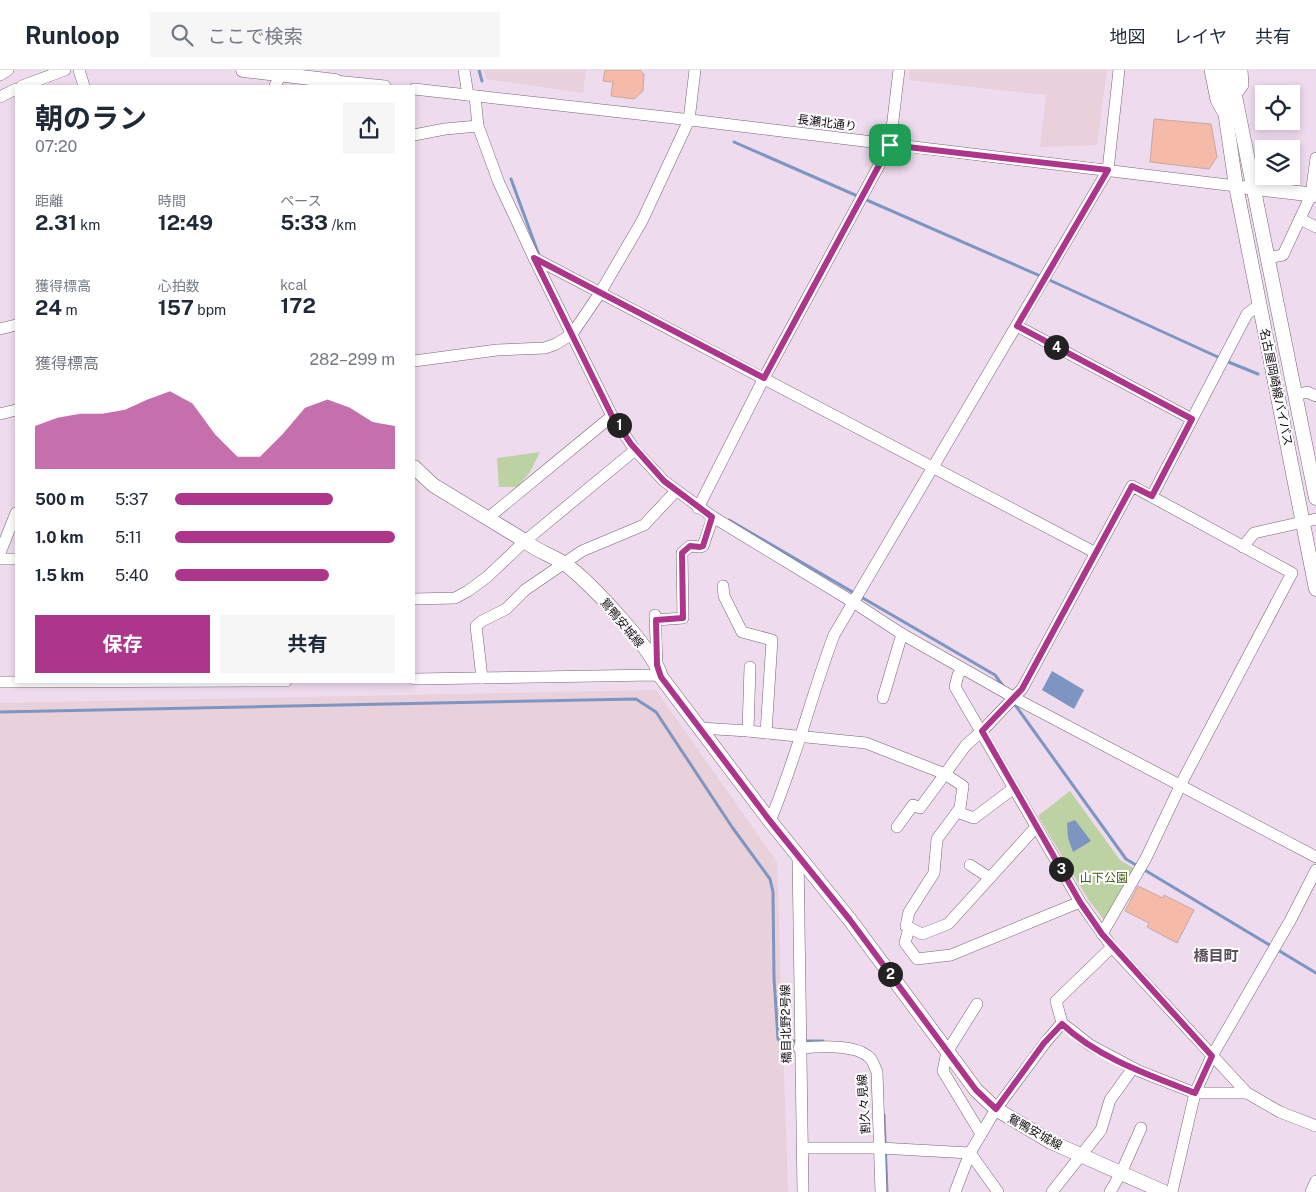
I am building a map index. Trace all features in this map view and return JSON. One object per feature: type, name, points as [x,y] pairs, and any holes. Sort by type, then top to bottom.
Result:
[{"type":"main road","points":[[243,70],[335,84]]},
{"type":"main road","name":"名古屋岡崎線バイパス","points":[[1219,70],[1225,120],[1258,305],[1310,520],[1316,589]]},
{"type":"main road","name":"名古屋岡崎線バイパス","points":[[1232,70],[1235,96],[1316,498]]},
{"type":"main road","points":[[1236,186],[1314,195]]},
{"type":"main road","name":"鴛鴨安城線","points":[[415,469],[433,485],[531,546],[564,563],[589,584],[638,640],[700,728],[770,821],[850,920],[976,1090],[996,1109],[1051,1142],[1164,1192]]},
{"type":"street","points":[[0,75],[8,70]]},
{"type":"street","points":[[25,85],[65,70]]},
{"type":"street","points":[[79,70],[84,85]]},
{"type":"street","points":[[464,70],[478,126],[500,183],[534,258],[612,416],[648,465],[676,491],[712,517],[853,602],[902,634],[963,669],[1316,858]]},
{"type":"street","points":[[415,361],[497,350],[545,348],[556,344],[572,334],[600,294],[642,221],[689,120],[695,70]]},
{"type":"street","points":[[698,508],[764,378],[890,145],[899,70]]},
{"type":"street","points":[[770,821],[834,635],[1108,170],[1119,70]]},
{"type":"street","points":[[1210,70],[1216,100],[1225,120]]},
{"type":"street","points":[[1235,96],[1243,85],[1242,70]]},
{"type":"street","points":[[335,84],[360,85]]},
{"type":"street","name":"長瀬北通り","points":[[415,89],[1236,186]]},
{"type":"street","points":[[0,97],[15,90]]},
{"type":"street","points":[[415,135],[445,129],[478,126]]},
{"type":"street","points":[[1268,258],[1283,255],[1314,195],[1316,158]]},
{"type":"street","points":[[1300,219],[1316,227]]},
{"type":"street","points":[[534,258],[1096,553]]},
{"type":"street","points":[[1152,496],[1247,314],[1258,305]]},
{"type":"street","points":[[1017,326],[1192,419]]},
{"type":"street","points":[[0,329],[15,328]]},
{"type":"street","points":[[1296,395],[1307,392],[1316,396]]},
{"type":"street","points":[[0,414],[15,410]]},
{"type":"street","points":[[488,518],[612,416]]},
{"type":"street","points":[[415,599],[455,598],[488,577],[525,541],[636,450]]},
{"type":"street","points":[[896,827],[913,805],[920,808],[966,744],[982,731],[1022,689],[1132,486],[1152,496],[1292,573],[1181,786],[1146,858],[1102,934]]},
{"type":"street","points":[[482,678],[476,626],[506,609],[524,590],[582,551],[644,525],[676,491]]},
{"type":"street","points":[[0,553],[15,515]]},
{"type":"street","points":[[415,679],[654,675],[659,671],[656,617],[683,618],[682,553],[690,546],[703,546],[712,517]]},
{"type":"street","points":[[1243,547],[1254,533],[1310,520]]},
{"type":"street","points":[[0,559],[15,559]]},
{"type":"street","points":[[723,586],[724,596],[742,632],[772,640],[766,733]]},
{"type":"street","points":[[883,698],[902,634]]},
{"type":"street","points":[[748,731],[750,667]]},
{"type":"street","points":[[963,669],[958,675],[955,686],[1080,902],[1112,947],[1248,1093],[1280,1112],[1316,1126]]},
{"type":"street","points":[[0,682],[15,682]]},
{"type":"street","points":[[700,728],[866,743],[945,774],[963,786],[960,808],[937,839],[934,873],[909,912],[906,926],[922,934],[948,924],[1036,826]]},
{"type":"street","points":[[957,812],[974,818],[1014,788]]},
{"type":"street","name":"橋目北野2号線","points":[[798,855],[799,1048],[803,1192]]},
{"type":"street","points":[[970,865],[990,878]]},
{"type":"street","points":[[1172,1192],[1195,1093],[1212,1056],[1290,921],[1316,870]]},
{"type":"street","points":[[910,928],[905,943],[917,959],[951,955],[1080,902]]},
{"type":"street","points":[[1112,947],[1056,1001],[1062,1024],[1090,1045],[1133,1068],[1195,1093],[1248,1093]]},
{"type":"street","points":[[977,1004],[947,1052],[943,1071],[981,1134]]},
{"type":"street","points":[[955,1192],[970,1153],[996,1109],[1044,1043],[1062,1024]]},
{"type":"street","name":"割久々見線","points":[[799,1048],[829,1047],[856,1050],[870,1058],[877,1072],[881,1192]]},
{"type":"street","points":[[1052,1192],[1101,1130],[1110,1100],[1133,1068]]},
{"type":"street","points":[[1110,1192],[1121,1173],[1141,1128]]},
{"type":"street","points":[[803,1148],[880,1148],[970,1153]]},
{"type":"street","points":[[970,1153],[998,1192]]},
{"type":"street","points":[[1311,1192],[1316,1181]]},
{"type":"shaded area","points":[[484,70],[586,70],[583,93],[486,79]]},
{"type":"shaded area","points":[[910,70],[1107,70],[1097,145],[1040,147],[1046,95],[909,80]]},
{"type":"shaded area","points":[[656,690],[777,862],[788,1192],[0,1192],[0,703]]},
{"type":"green space","points":[[540,452],[530,472],[517,487],[499,487],[497,458]]},
{"type":"green space","name":"山下公園","points":[[1070,791],[1120,860],[1136,870],[1108,925],[1088,899],[1038,816]]},
{"type":"water","points":[[1052,671],[1084,690],[1074,709],[1042,690]]},
{"type":"water","points":[[1075,820],[1091,841],[1073,852],[1068,838],[1067,823]]},
{"type":"building","points":[[605,70],[640,70],[644,74],[643,91],[634,99],[611,96],[613,82],[603,81]]},
{"type":"building","points":[[1154,119],[1211,124],[1217,157],[1209,169],[1150,162]]},
{"type":"building","points":[[1138,886],[1163,898],[1164,895],[1194,910],[1177,943],[1147,927],[1149,923],[1125,911]]},
{"type":"waterway","points":[[479,70],[482,81]]},
{"type":"waterway","points":[[734,142],[1045,278],[1220,358]]},
{"type":"waterway","points":[[511,179],[540,258]]},
{"type":"waterway","points":[[1226,361],[1258,374]]},
{"type":"waterway","points":[[729,520],[995,675],[1003,686]]},
{"type":"waterway","points":[[0,712],[636,699],[656,712],[732,827],[770,879],[773,892],[774,978],[778,1039],[780,1041],[798,1041]]},
{"type":"waterway","points":[[1013,702],[1126,859],[1136,865]]},
{"type":"waterway","points":[[1143,869],[1316,973]]},
{"type":"waterway","points":[[804,1041],[823,1041]]},
{"type":"waterway","points":[[884,1115],[887,1192]]},
{"type":"district","name":"橋目町","points":[[1216,955]]},
{"type":"route","points":[[890,145],[1108,170],[1017,326],[1192,419],[1152,496],[1132,486],[1022,689],[982,731],[1080,902],[1102,934],[1212,1056],[1195,1093],[1139,1071],[1090,1045],[1062,1024],[1044,1043],[996,1109],[976,1090],[850,920],[770,821],[661,677],[657,665],[656,620],[683,618],[682,553],[684,549],[690,546],[703,546],[712,517],[664,481],[631,444],[612,416],[534,258],[764,378],[890,145]]}]
